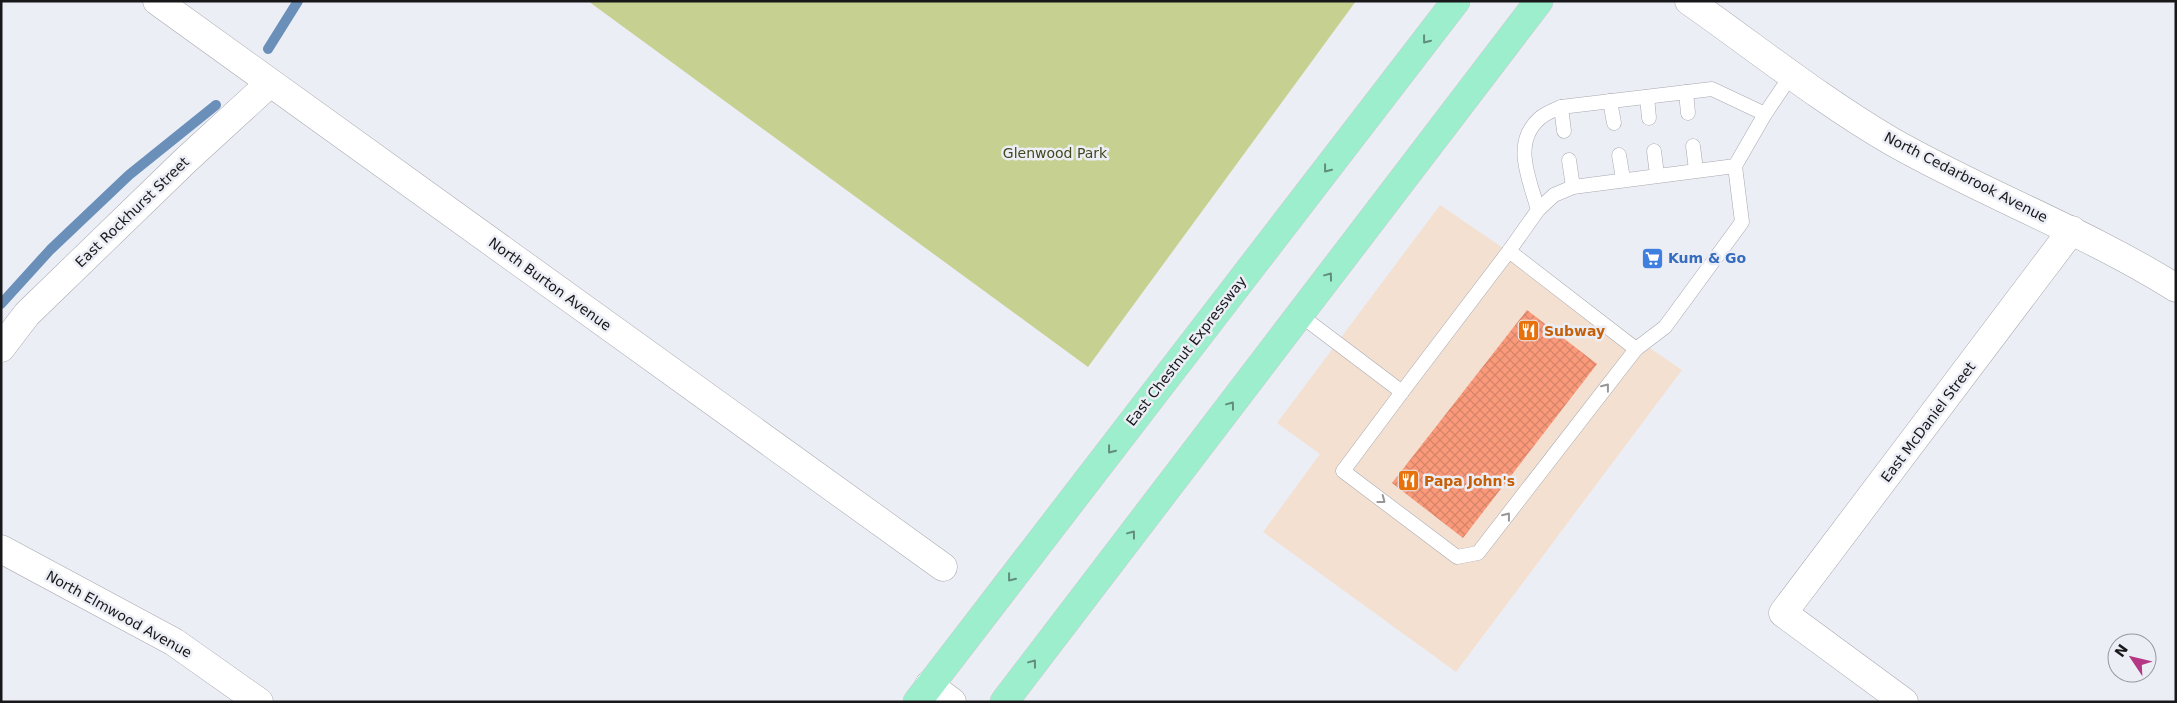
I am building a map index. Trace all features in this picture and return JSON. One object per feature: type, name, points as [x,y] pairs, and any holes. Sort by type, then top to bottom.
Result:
[{"type":"main road","name":"East Chestnut Expressway","points":[[923,694],[1456,1]]},
{"type":"main road","points":[[1004,702],[1539,1]]},
{"type":"street","name":"North Burton Avenue","points":[[157,1],[942,567]]},
{"type":"street","name":"North Cedarbrook Avenue","points":[[1689,1],[1847,113],[1891,140],[1941,168],[2072,230],[2176,288]]},
{"type":"street","name":"East Rockhurst Street","points":[[1,348],[27,314],[186,160],[270,83]]},
{"type":"street","name":"East McDaniel Street","points":[[1904,702],[1783,613],[2072,230]]},
{"type":"street","name":"North Elmwood Avenue","points":[[1,549],[174,642],[259,702]]},
{"type":"street","points":[[923,694],[952,702]]},
{"type":"lane","points":[[1735,166],[1623,179],[1572,187],[1554,194],[1538,210],[1343,471],[1457,557],[1478,553],[1636,349],[1665,327],[1742,222],[1735,166],[1765,114],[1792,74]]},
{"type":"lane","points":[[1538,210],[1525,162],[1523,147],[1528,131],[1540,118],[1561,107],[1712,89],[1765,114]]},
{"type":"lane","points":[[1686,92],[1688,113]]},
{"type":"lane","points":[[1647,97],[1649,118]]},
{"type":"lane","points":[[1610,101],[1614,124]]},
{"type":"lane","points":[[1561,107],[1564,131]]},
{"type":"lane","points":[[1693,146],[1696,170]]},
{"type":"lane","points":[[1654,151],[1656,175]]},
{"type":"lane","points":[[1619,155],[1623,179]]},
{"type":"lane","points":[[1569,160],[1572,187]]},
{"type":"lane","points":[[1509,251],[1636,349]]},
{"type":"lane","points":[[1300,315],[1402,392]]},
{"type":"shaded area","points":[[1440,205],[1682,370],[1456,672],[1263,532],[1320,454],[1277,423]]},
{"type":"green space","name":"Glenwood Park","points":[[588,1],[1356,1],[1088,367]]},
{"type":"building","points":[[1527,310],[1597,364],[1463,538],[1392,483]]},
{"type":"waterway","points":[[268,49],[298,1]]},
{"type":"waterway","points":[[1,304],[50,250],[129,175],[216,105]]},
{"type":"place","name":"Kum & Go","points":[[1652,258]]},
{"type":"place","name":"Subway","points":[[1528,331]]},
{"type":"place","name":"Papa John's","points":[[1408,481]]}]
